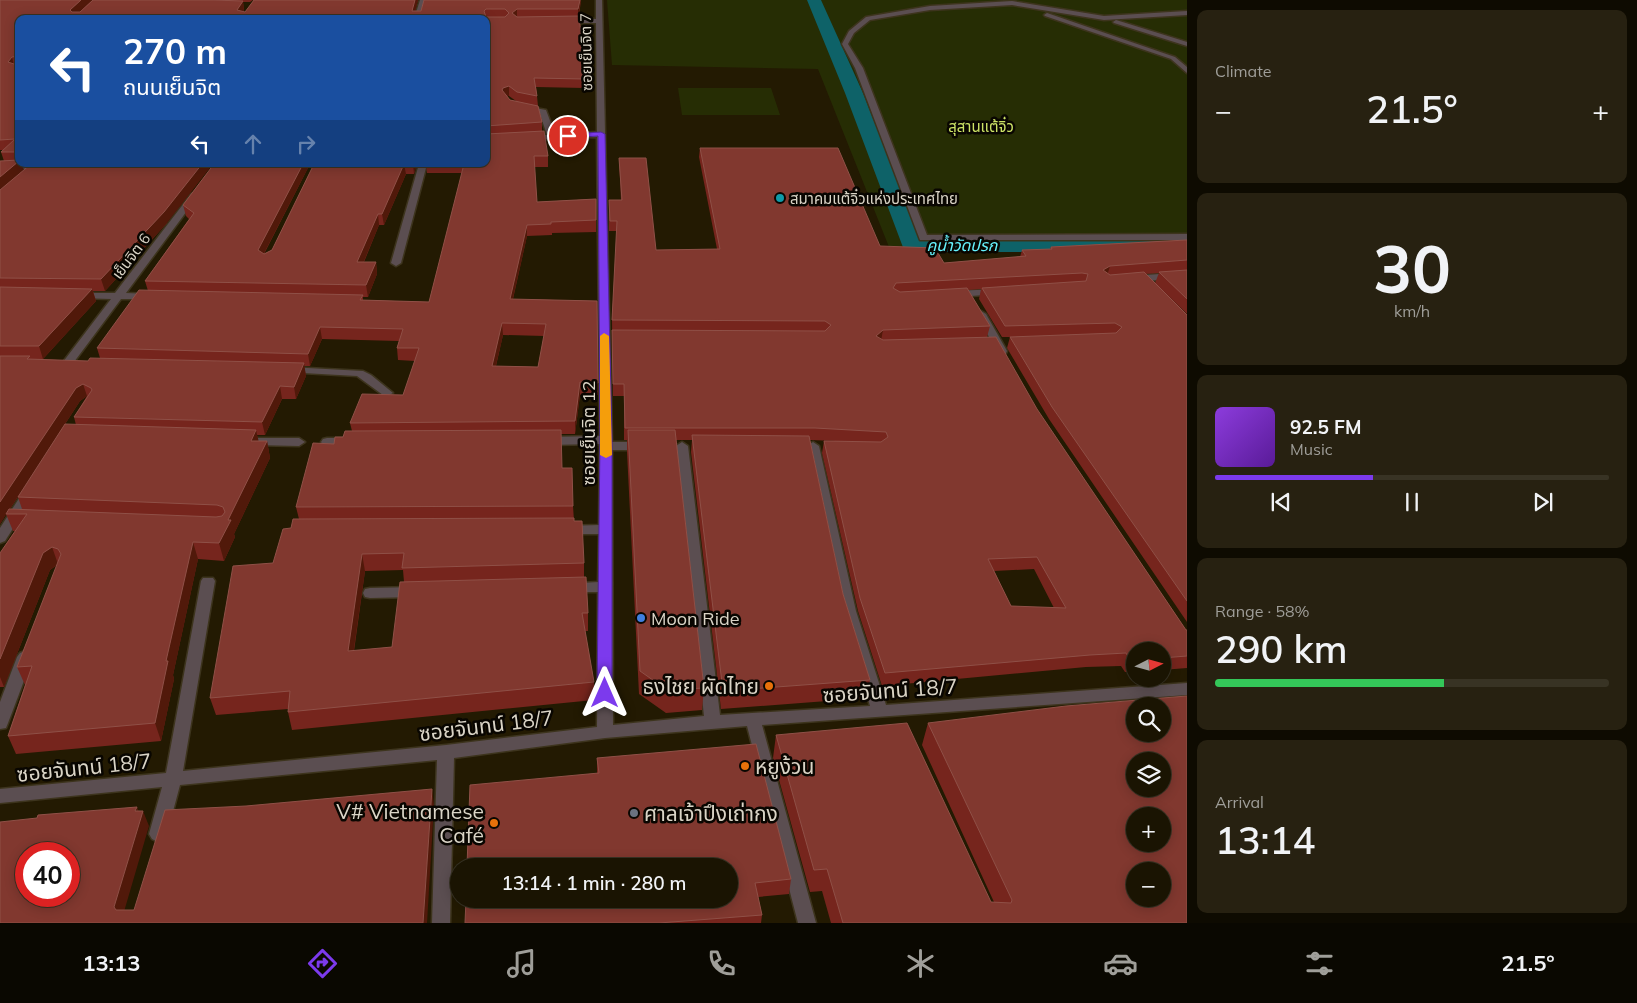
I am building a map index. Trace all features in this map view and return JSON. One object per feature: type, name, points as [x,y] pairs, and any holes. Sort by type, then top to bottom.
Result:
[{"type":"street","points":[[418,15],[423,0]]},
{"type":"street","name":"ซอยเย็นจิต 7","points":[[599,0],[601,134]]},
{"type":"street","points":[[1008,2],[1176,57],[1187,71]]},
{"type":"street","points":[[1187,44],[1104,18],[1008,2],[930,8],[868,18],[851,32],[846,44],[859,68],[923,238],[1187,237]]},
{"type":"street","points":[[1104,18],[1187,13]]},
{"type":"street","points":[[554,22],[599,21]]},
{"type":"street","points":[[514,106],[543,112],[552,137]]},
{"type":"street","points":[[524,138],[601,134]]},
{"type":"street","name":"ซอยเย็นจิต 12","points":[[601,134],[610,336],[606,443],[605,732]]},
{"type":"street","points":[[0,167],[15,166]]},
{"type":"street","points":[[28,172],[38,167]]},
{"type":"street","points":[[396,263],[422,167]]},
{"type":"street","name":"เย็นจิต 6","points":[[67,364],[201,187]]},
{"type":"street","points":[[1124,279],[1187,275]]},
{"type":"street","points":[[1143,278],[1151,286]]},
{"type":"street","points":[[942,295],[1007,291]]},
{"type":"street","points":[[969,293],[1007,360]]},
{"type":"street","points":[[70,295],[160,297]]},
{"type":"street","points":[[274,370],[359,373],[387,393]]},
{"type":"street","points":[[538,441],[653,446]]},
{"type":"street","points":[[240,442],[299,442]]},
{"type":"street","points":[[327,442],[364,442]]},
{"type":"street","points":[[682,446],[713,722]]},
{"type":"street","points":[[813,446],[849,611],[888,712],[904,729]]},
{"type":"street","points":[[0,538],[37,481]]},
{"type":"street","points":[[12,520],[32,520]]},
{"type":"street","points":[[556,530],[606,530]]},
{"type":"street","points":[[154,848],[173,779],[208,581]]},
{"type":"street","points":[[556,588],[605,587]]},
{"type":"street","points":[[370,593],[429,592]]},
{"type":"street","points":[[0,723],[31,642]]},
{"type":"street","name":"ซอยจันทน์ 18/7","points":[[0,796],[446,752],[605,732],[713,722],[888,712],[1187,689]]},
{"type":"street","points":[[752,720],[807,923]]},
{"type":"street","points":[[441,923],[446,752]]},
{"type":"green space","name":"สุสานแต้จิ๋ว","points":[[607,0],[1187,0],[1187,249],[891,252],[818,69],[612,65]]},
{"type":"green space","points":[[678,88],[771,88],[780,115],[682,115]]},
{"type":"building","points":[[0,0],[81,0],[70,10],[72,12],[80,12],[93,0],[243,1],[237,10],[245,12],[254,0],[415,0],[412,11],[421,11],[424,0],[580,0],[578,9],[517,9],[512,13],[517,17],[579,16],[583,53],[587,53],[584,79],[534,78],[537,96],[517,92],[509,86],[503,88],[502,90],[510,100],[538,106],[542,122],[490,126],[490,17],[505,17],[509,13],[505,9],[486,9],[484,11],[485,15],[15,15],[15,56],[8,62],[15,64],[15,139],[0,140]]},
{"type":"building","points":[[544,131],[548,156],[534,156],[537,202],[596,199],[596,220],[527,225],[510,299],[597,301],[598,383],[580,382],[575,421],[350,423],[362,394],[403,395],[419,348],[397,348],[403,329],[320,327],[308,354],[97,348],[139,290],[363,295],[360,300],[429,302],[463,167],[490,167],[490,134]],"holes":[[[502,323],[546,324],[538,367],[492,366]]]},
{"type":"building","points":[[15,139],[15,152],[1,152]]},
{"type":"building","points":[[700,148],[838,148],[880,246],[935,248],[944,263],[1026,256],[1022,250],[1052,249],[1051,247],[1187,240],[1187,260],[1110,266],[1103,270],[1110,275],[1144,272],[1187,315],[1187,601],[1052,407],[1010,337],[1116,333],[1122,327],[1115,323],[1005,326],[982,288],[1086,281],[1088,274],[896,283],[893,288],[900,292],[967,288],[990,326],[883,330],[876,336],[883,340],[996,337],[1037,409],[1187,630],[1187,656],[1171,657],[1171,642],[1126,642],[1126,653],[885,673],[860,598],[824,441],[881,442],[888,437],[886,432],[815,428],[625,428],[624,384],[613,384],[612,330],[825,331],[831,325],[825,321],[612,320],[617,221],[610,221],[609,200],[622,200],[619,158],[646,158],[656,250],[720,249]],"holes":[[[1037,557],[1066,608],[1011,606],[988,559]]]},
{"type":"building","points":[[15,160],[15,164],[0,177],[0,161]]},
{"type":"building","points":[[27,167],[200,167],[164,212],[101,279],[0,278],[0,190]]},
{"type":"building","points":[[212,167],[301,167],[258,250],[264,254],[272,250],[313,167],[403,167],[382,214],[378,214],[357,262],[376,262],[366,285],[145,281],[194,213],[183,205]]},
{"type":"building","points":[[1187,270],[1187,299],[1159,272]]},
{"type":"building","points":[[0,287],[92,289],[39,346],[0,346]]},
{"type":"building","points":[[0,356],[30,356],[27,359],[88,361],[90,358],[304,363],[294,387],[280,386],[262,422],[74,417],[92,390],[83,384],[76,388],[0,502]]},
{"type":"building","points":[[65,424],[256,430],[251,441],[267,441],[228,520],[231,520],[219,543],[193,542],[166,661],[168,661],[155,723],[8,736],[32,666],[17,667],[61,554],[58,549],[52,547],[43,553],[0,659],[0,553],[27,514],[6,514],[9,509],[216,517],[222,516],[225,512],[223,507],[217,505],[18,497]]},
{"type":"building","points":[[561,430],[562,468],[572,468],[573,506],[296,507],[313,443],[334,444],[335,437],[343,437],[345,431]]},
{"type":"building","points":[[628,430],[675,430],[704,688],[667,690],[640,671]]},
{"type":"building","points":[[692,435],[809,436],[843,594],[870,680],[723,691]]},
{"type":"building","points":[[574,518],[574,521],[582,521],[584,563],[402,568],[404,553],[362,554],[348,651],[392,647],[400,582],[586,577],[588,613],[582,613],[594,682],[288,712],[290,691],[210,698],[233,566],[273,563],[283,529],[291,528],[293,519]]},
{"type":"building","points":[[1187,696],[1187,923],[843,923],[827,869],[814,870],[776,735],[907,723],[991,902],[1011,903],[1012,900],[928,723],[1066,706],[1126,701],[1126,742],[1171,742],[1171,697]]},
{"type":"building","points":[[756,744],[791,879],[755,883],[762,915],[659,923],[465,923],[466,908],[738,908],[738,858],[467,858],[470,785],[599,773],[597,758]]},
{"type":"building","points":[[432,789],[423,923],[0,923],[0,822],[37,818],[38,815],[137,807],[135,811],[143,811],[114,907],[116,910],[134,910],[165,810],[246,806]]},
{"type":"waterway","name":"คูน้ำวัดปรก","points":[[814,0],[854,93],[912,245],[1187,245]]},
{"type":"slow traffic","points":[[604,336],[606,455]]},
{"type":"place","name":"สมาคมแต้จิ๋วแห่งประเทศไทย","points":[[780,198]]},
{"type":"place","name":"Moon Ride","points":[[641,618]]},
{"type":"place","name":"ธงไชย ผัดไทย","points":[[769,686]]},
{"type":"place","name":"หยูง้วน","points":[[745,766]]},
{"type":"place","name":"ศาลเจ้าปึงเถ่ากง","points":[[634,813]]},
{"type":"place","name":"V# Vietnamese Café","points":[[494,823]]},
{"type":"route","points":[[568,136],[601,134],[606,440],[605,693]]}]
